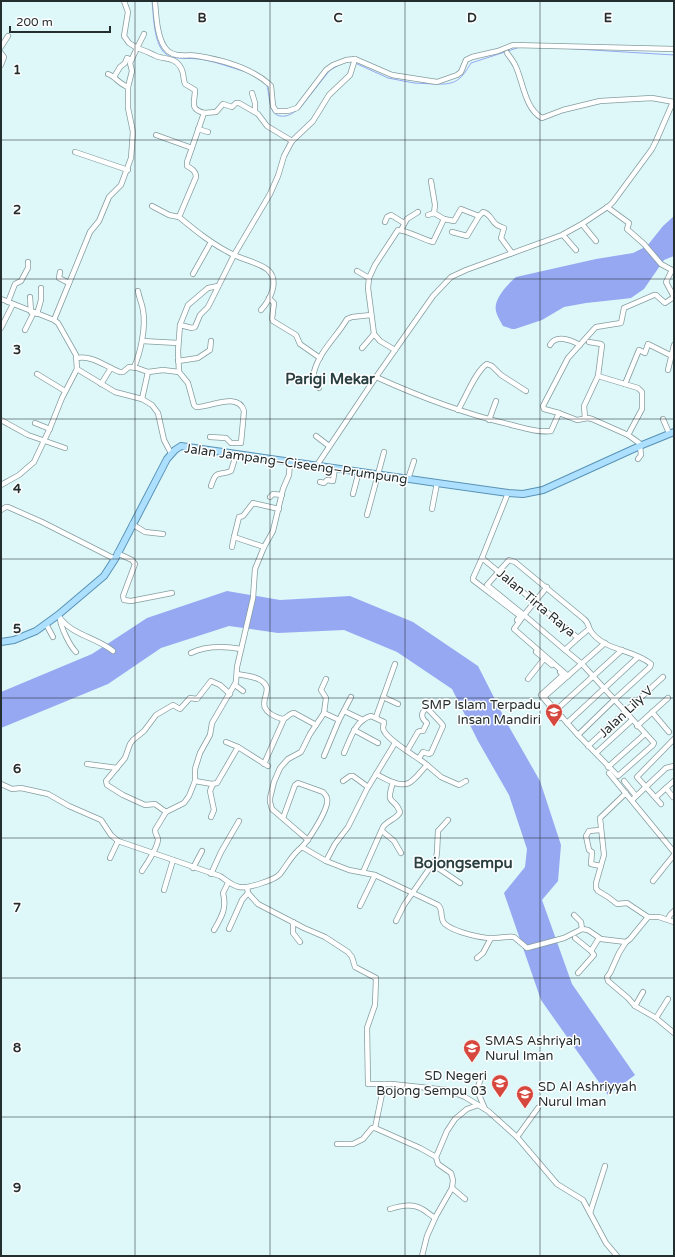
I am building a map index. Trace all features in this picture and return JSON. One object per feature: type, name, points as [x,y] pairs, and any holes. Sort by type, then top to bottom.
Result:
[{"type":"main road","name":"Jalan Jampang–Ciseeng–Prumpung","points":[[1,642],[22,637],[36,631],[59,617],[104,576],[171,453],[177,448],[185,446],[236,455],[523,494],[543,490],[641,445],[672,433]]},
{"type":"street","points":[[124,1],[128,12],[124,38],[137,48],[150,52],[155,56],[168,58],[182,68],[185,84],[195,90],[194,107],[197,111],[204,113],[216,112],[222,104],[232,107],[237,103],[255,112],[268,126],[292,141]]},
{"type":"street","points":[[155,1],[156,19],[161,41],[168,51],[175,55],[196,55],[220,60],[253,72],[271,86],[273,106],[279,111],[288,111],[297,108],[319,78],[333,65],[346,60],[355,59],[392,75],[437,82],[457,75],[467,59],[480,54],[498,51],[513,45],[674,49]]},
{"type":"street","points":[[114,77],[127,58],[137,48],[144,34]]},
{"type":"street","points":[[1,47],[8,36]]},
{"type":"street","points":[[1,53],[4,56],[1,65]]},
{"type":"street","points":[[317,465],[433,296],[451,277],[512,252],[564,234],[607,207],[613,202],[652,149],[672,103],[652,98],[600,101],[563,110],[542,118],[531,107],[516,66],[507,53]]},
{"type":"street","points":[[54,320],[90,232],[99,222],[109,197],[121,185],[128,170],[131,158],[133,132],[128,108],[128,87],[132,71],[127,58]]},
{"type":"street","points":[[180,325],[192,328],[195,327],[200,315],[207,308],[234,255],[270,194],[278,176],[284,156],[292,141],[313,121],[329,95],[350,75],[355,59]]},
{"type":"street","points":[[108,74],[114,77],[119,83],[128,87]]},
{"type":"street","points":[[252,93],[255,103],[255,112]]},
{"type":"street","points":[[178,217],[196,177],[194,170],[187,164],[204,113]]},
{"type":"street","points":[[198,129],[208,132]]},
{"type":"street","points":[[156,135],[192,148]]},
{"type":"street","points":[[75,152],[128,170]]},
{"type":"street","points":[[431,181],[435,205],[434,213]]},
{"type":"street","points":[[152,206],[169,215],[178,217],[211,242],[234,255],[268,270],[274,282],[269,298],[261,310]]},
{"type":"street","points":[[607,207],[628,223],[627,229],[644,244],[661,264],[673,270],[666,282],[674,297],[665,304],[656,295],[654,295],[623,309],[623,319],[621,323],[596,327],[567,360],[543,406],[544,409],[577,420],[585,418],[592,419],[628,435],[641,445],[641,455],[638,459]]},
{"type":"street","points":[[428,215],[434,213],[444,218],[454,220],[461,209],[479,216]]},
{"type":"street","points":[[395,350],[380,342],[374,334],[368,288],[369,278],[378,260],[395,234],[398,230],[401,230],[407,219],[418,212]]},
{"type":"street","points":[[452,232],[467,236],[479,216],[486,212],[496,224],[504,228],[502,238],[512,252]]},
{"type":"street","points":[[385,222],[387,217],[391,215],[404,223]]},
{"type":"street","points":[[401,230],[433,242],[444,218]]},
{"type":"street","points":[[582,224],[596,241]]},
{"type":"street","points":[[564,234],[576,250]]},
{"type":"street","points":[[193,274],[211,242]]},
{"type":"street","points":[[8,302],[15,284],[21,282],[28,268],[28,262]]},
{"type":"street","points":[[60,272],[59,278],[69,283]]},
{"type":"street","points":[[357,272],[369,278]]},
{"type":"street","points":[[210,437],[226,438],[231,443],[241,443],[244,411],[243,406],[238,402],[225,401],[196,408],[188,383],[179,372],[178,344],[180,325],[188,305],[208,288],[218,286]]},
{"type":"street","points":[[26,330],[41,300],[41,288]]},
{"type":"street","points":[[134,367],[139,357],[142,341],[143,312],[138,291]]},
{"type":"street","points":[[30,297],[34,313]]},
{"type":"street","points":[[269,298],[274,303],[273,321],[296,335],[300,344],[320,358]]},
{"type":"street","points":[[1,299],[54,320],[60,326],[77,358],[77,369],[32,465],[20,475],[1,485]]},
{"type":"street","points":[[1,328],[13,304]]},
{"type":"street","points":[[319,388],[313,378],[320,358],[347,319],[371,315]]},
{"type":"street","points":[[362,348],[374,334]]},
{"type":"street","points":[[550,345],[552,341],[557,339],[580,345]]},
{"type":"street","points":[[142,341],[178,344]]},
{"type":"street","points":[[178,361],[202,356],[210,350],[212,341]]},
{"type":"street","points":[[585,418],[584,406],[598,376],[602,345],[590,342]]},
{"type":"street","points":[[625,384],[639,350],[645,353],[648,344],[672,356]]},
{"type":"street","points":[[668,370],[674,345]]},
{"type":"street","points":[[77,358],[91,358],[122,372],[129,367],[134,367],[148,372],[163,370],[179,372]]},
{"type":"street","points":[[458,410],[472,383],[487,364],[492,366],[526,391]]},
{"type":"street","points":[[101,384],[111,368]]},
{"type":"street","points":[[77,369],[115,392],[142,399],[152,405],[157,412],[163,438],[171,453]]},
{"type":"street","points":[[142,399],[148,372]]},
{"type":"street","points":[[37,374],[66,391]]},
{"type":"street","points":[[598,376],[640,389],[642,394],[642,409],[628,435]]},
{"type":"street","points":[[376,377],[406,391],[458,410],[489,420],[528,429],[550,432],[553,430],[559,413]]},
{"type":"street","points":[[489,420],[496,401]]},
{"type":"street","points":[[1,420],[26,434],[65,448]]},
{"type":"street","points":[[663,420],[672,433]]},
{"type":"street","points":[[35,423],[50,428]]},
{"type":"street","points":[[316,436],[329,446]]},
{"type":"street","points":[[367,515],[384,452]]},
{"type":"street","points":[[210,486],[217,474],[231,471],[236,455]]},
{"type":"street","points":[[408,479],[414,461]]},
{"type":"street","points":[[142,871],[153,854],[158,841],[155,828],[166,812],[186,801],[195,781],[194,769],[200,753],[210,735],[212,723],[235,685],[237,667],[253,598],[255,569],[264,547],[272,535],[290,462]]},
{"type":"street","points":[[320,482],[324,483],[327,480],[333,481],[335,468]]},
{"type":"street","points":[[353,494],[359,471]]},
{"type":"street","points":[[432,509],[437,483]]},
{"type":"street","points":[[508,493],[473,580],[520,616],[511,628],[512,630],[563,675],[541,695],[554,712],[607,769],[674,852]]},
{"type":"street","points":[[270,497],[273,494],[282,495]]},
{"type":"street","points":[[232,546],[239,517],[243,516],[253,502],[279,509]]},
{"type":"street","points":[[1,510],[8,507],[116,556],[132,560],[135,564],[123,596],[124,600],[131,601],[172,593]]},
{"type":"street","points":[[132,524],[139,529],[150,533],[163,534]]},
{"type":"street","points":[[234,537],[264,547]]},
{"type":"street","name":"Jalan Tirta Raya","points":[[482,558],[578,638],[565,650],[582,664],[645,734]]},
{"type":"street","points":[[565,650],[487,585],[509,560],[512,560],[587,621],[589,629],[605,643],[650,663],[650,666],[578,735]]},
{"type":"street","points":[[547,588],[514,629],[568,676]]},
{"type":"street","points":[[59,617],[73,630],[104,644],[113,651]]},
{"type":"street","points":[[59,617],[71,646],[76,652]]},
{"type":"street","points":[[46,624],[53,637]]},
{"type":"street","points":[[578,638],[589,629]]},
{"type":"street","points":[[605,643],[544,697],[588,746],[608,767],[618,776],[654,743],[645,734],[608,767]]},
{"type":"street","points":[[191,653],[206,648],[224,646],[241,649]]},
{"type":"street","points":[[556,710],[622,650]]},
{"type":"street","points":[[567,723],[638,657]]},
{"type":"street","points":[[528,678],[544,659]]},
{"type":"street","points":[[376,717],[394,664]]},
{"type":"street","points":[[237,674],[254,678],[265,683],[267,689],[264,702],[265,708],[269,713],[284,719]]},
{"type":"street","name":"Jalan Lily V","points":[[588,746],[663,677]]},
{"type":"street","points":[[308,840],[272,809],[270,802],[276,775],[284,762],[301,752],[310,734],[324,713],[326,698],[322,689],[326,679]]},
{"type":"street","points":[[166,812],[155,804],[146,806],[123,795],[107,785],[106,781],[118,768],[133,740],[144,731],[156,715],[173,705],[180,709],[190,698],[197,699],[211,681],[220,685],[230,694]]},
{"type":"street","points":[[235,685],[243,691]]},
{"type":"street","points":[[383,697],[398,704]]},
{"type":"street","points":[[324,756],[339,720],[351,698]]},
{"type":"street","points":[[637,726],[668,698]]},
{"type":"street","points":[[408,751],[418,732],[420,730],[423,732],[427,723],[422,719],[427,708],[443,726],[430,753],[423,752],[419,758]]},
{"type":"street","points":[[344,711],[363,720]]},
{"type":"street","points":[[652,712],[669,732]]},
{"type":"street","points":[[226,742],[238,747],[266,765],[284,719],[291,713],[294,713],[316,725]]},
{"type":"street","points":[[324,713],[339,720]]},
{"type":"street","points":[[344,753],[354,730],[363,720],[370,716],[376,717],[384,722],[384,730],[395,743],[419,758],[444,779],[459,785],[466,781]]},
{"type":"street","points":[[596,754],[632,720]]},
{"type":"street","points":[[354,730],[378,743]]},
{"type":"street","points":[[210,735],[216,737]]},
{"type":"street","points":[[673,739],[674,746]]},
{"type":"street","points":[[662,804],[637,778],[638,775],[673,739]]},
{"type":"street","points":[[326,861],[335,844],[351,822],[368,787],[395,743]]},
{"type":"street","points":[[211,817],[214,810],[210,791],[214,784],[217,783],[238,747]]},
{"type":"street","points":[[87,764],[118,768]]},
{"type":"street","points":[[376,774],[393,782],[408,784],[427,765]]},
{"type":"street","points":[[632,800],[666,768],[674,766]]},
{"type":"street","points":[[343,781],[350,776],[353,776],[368,787]]},
{"type":"street","points":[[656,798],[674,780]]},
{"type":"street","points":[[195,781],[214,784]]},
{"type":"street","points":[[624,781],[636,796]]},
{"type":"street","points":[[363,872],[385,824],[397,817],[400,812],[400,809],[390,800],[389,796],[393,782]]},
{"type":"street","points":[[1,784],[12,789],[21,788],[48,794],[69,806],[101,820],[113,837],[118,841],[220,876],[228,883],[240,887],[247,887],[278,876],[295,853],[308,840],[325,808],[328,799],[325,794],[301,783],[297,783],[283,818]]},
{"type":"street","points":[[666,788],[673,797]]},
{"type":"street","points":[[626,794],[600,818],[603,849],[602,866],[596,886],[598,891],[619,905],[624,902],[628,903],[648,917],[656,916],[674,922]]},
{"type":"street","points":[[396,921],[404,905],[413,894],[437,856],[438,831],[448,820]]},
{"type":"street","points":[[212,874],[221,852],[238,821]]},
{"type":"street","points":[[382,830],[394,841],[401,853]]},
{"type":"street","points":[[600,830],[589,831],[586,836],[589,850],[592,852],[591,864],[602,866]]},
{"type":"street","points":[[110,858],[118,841]]},
{"type":"street","points":[[302,847],[326,861],[349,870],[375,875],[440,906],[442,920],[444,923],[459,931],[491,938],[514,937],[529,948],[564,938],[582,929],[588,930],[599,938],[626,942]]},
{"type":"street","points":[[193,868],[202,851]]},
{"type":"street","points":[[653,881],[674,856]]},
{"type":"street","points":[[164,890],[173,860]]},
{"type":"street","points":[[432,864],[460,883]]},
{"type":"street","points":[[360,906],[375,875]]},
{"type":"street","points":[[214,930],[224,911],[225,901],[223,893],[228,883]]},
{"type":"street","points":[[247,887],[248,893],[258,904],[325,937],[351,955],[355,968],[376,978],[375,1005],[367,1028],[368,1084],[384,1084],[447,1090],[465,1097],[485,1109],[518,1137],[557,1184],[582,1198],[614,1255]]},
{"type":"street","points":[[229,929],[242,900],[248,893]]},
{"type":"street","points":[[668,919],[674,911]]},
{"type":"street","points":[[574,914],[581,922],[582,929]]},
{"type":"street","points":[[648,917],[626,942],[619,953],[607,979],[635,1006],[656,1018],[674,1033]]},
{"type":"street","points":[[293,922],[293,933],[300,942]]},
{"type":"street","points":[[477,958],[484,953],[491,938]]},
{"type":"street","points":[[575,938],[594,955],[578,973]]},
{"type":"street","points":[[591,951],[599,938]]},
{"type":"street","points":[[635,1006],[643,992]]},
{"type":"street","points":[[656,1018],[668,999]]},
{"type":"street","points":[[481,1078],[478,1090],[485,1109]]},
{"type":"street","points":[[375,1128],[384,1084]]},
{"type":"street","points":[[422,1256],[426,1236],[452,1188],[452,1175],[439,1166],[436,1157],[447,1131],[455,1119],[467,1108],[478,1105]]},
{"type":"street","points":[[518,1137],[538,1108]]},
{"type":"street","points":[[337,1144],[353,1144],[363,1139],[372,1128],[375,1128],[420,1148],[436,1157]]},
{"type":"street","points":[[590,1213],[605,1166]]},
{"type":"street","points":[[452,1188],[465,1199]]},
{"type":"street","points":[[390,1209],[415,1205],[435,1218]]},
{"type":"water","points":[[674,216],[674,256],[664,260],[644,289],[631,298],[564,307],[542,320],[515,329],[503,326],[496,311],[497,302],[502,292],[516,277],[596,259],[633,253],[647,246],[663,226]]},
{"type":"water","points":[[227,591],[280,600],[350,596],[413,622],[478,666],[508,725],[540,781],[561,845],[558,881],[542,900],[572,984],[635,1075],[608,1095],[541,1000],[504,893],[525,867],[527,849],[509,795],[478,741],[452,689],[397,652],[344,630],[278,633],[229,626],[161,648],[108,684],[1,728],[1,692],[92,654],[147,618]]},
{"type":"waterway","points":[[152,1],[156,33],[158,41],[165,54],[174,58],[211,61],[247,72]]},
{"type":"waterway","points":[[508,51],[520,47]]},
{"type":"waterway","points":[[559,48],[674,55]]},
{"type":"waterway","points":[[438,84],[454,82],[465,73],[471,63],[505,52]]},
{"type":"waterway","points":[[355,63],[388,78],[414,83],[434,84]]},
{"type":"waterway","points":[[300,108],[330,70],[341,64]]},
{"type":"waterway","points":[[267,86],[271,108],[276,115],[287,116],[297,110]]},
{"type":"place","name":"SMP Islam Terpadu Insan Mandiri","points":[[554,727]]},
{"type":"place","name":"SMAS Ashriyah Nurul Iman","points":[[472,1063]]},
{"type":"place","name":"SD Negeri Bojong Sempu 03","points":[[500,1098]]},
{"type":"place","name":"SD Al Ashriyyah Nurul Iman","points":[[525,1109]]},
{"type":"district","name":"Parigi Mekar","points":[[330,379]]},
{"type":"district","name":"Bojongsempu","points":[[463,863]]}]
